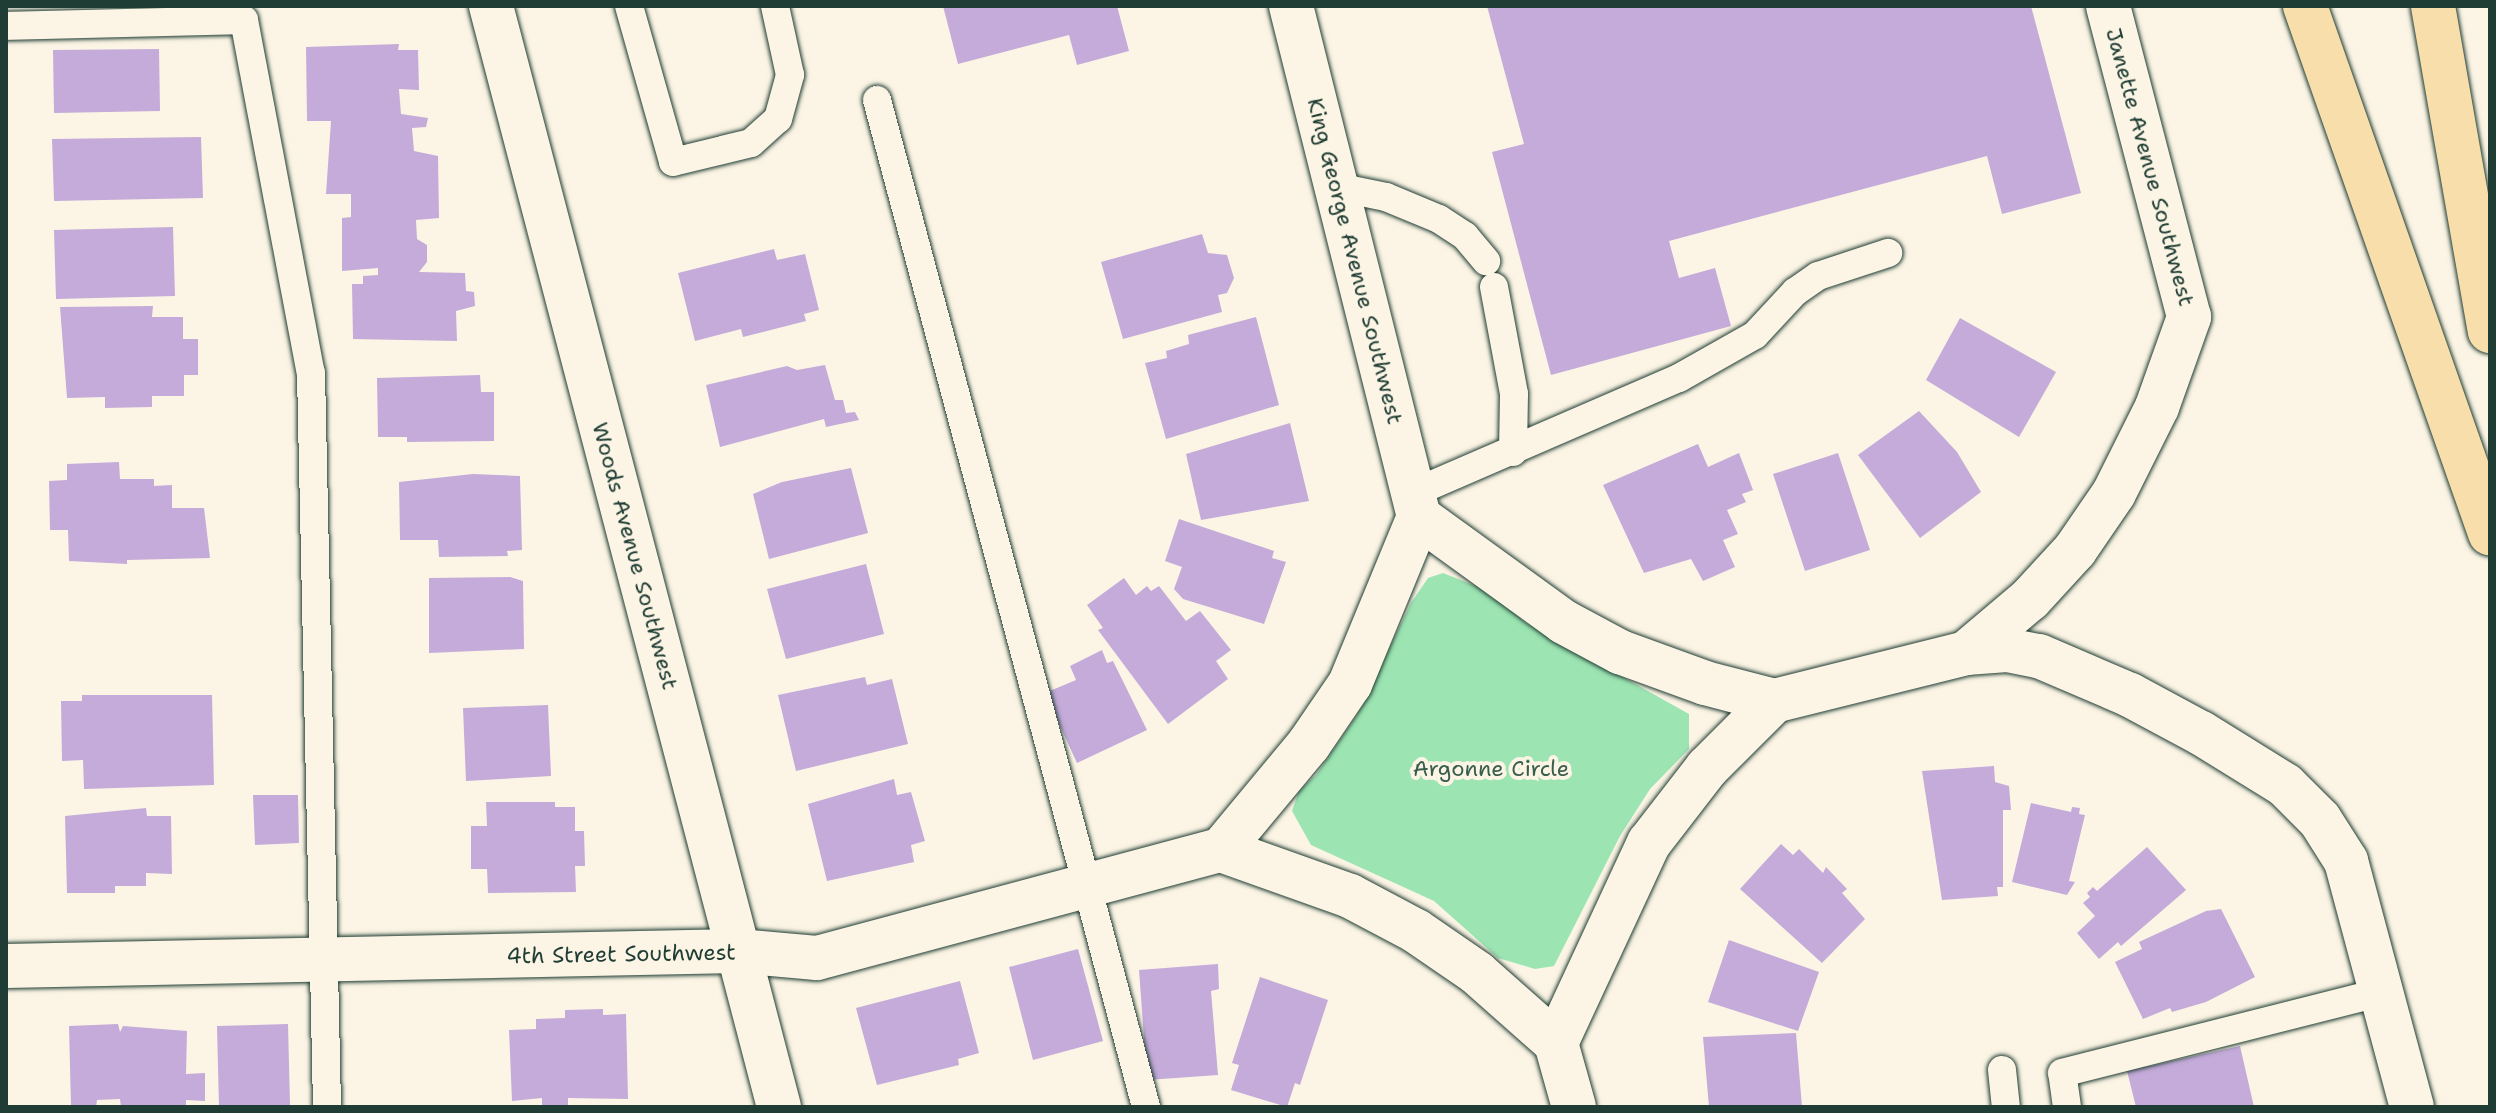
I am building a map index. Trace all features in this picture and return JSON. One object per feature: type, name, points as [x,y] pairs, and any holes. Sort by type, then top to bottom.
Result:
[{"type":"highway","points":[[2305,6],[2490,533]]},
{"type":"highway","points":[[2433,6],[2490,331]]},
{"type":"street","name":"Woods Avenue Southwest","points":[[491,6],[779,1107]]},
{"type":"street","name":"King George Avenue Southwest","points":[[1291,6],[1416,505]]},
{"type":"street","name":"Janette Avenue Southwest","points":[[1966,653],[2030,599],[2075,550],[2114,493],[2157,407],[2189,317],[2108,6]]},
{"type":"street","points":[[1574,1107],[1556,1043],[1477,973],[1416,931],[1350,896],[1221,850],[1309,744],[1350,684],[1416,505],[1564,622],[1620,652],[1705,683],[1774,701],[1966,653],[2007,650],[2039,656],[2130,695],[2285,785],[2320,820],[2346,861],[2412,1107]]},
{"type":"street","points":[[1556,1043],[1649,843],[1707,768],[1774,701]]},
{"type":"street","name":"4th Street Southwest","points":[[6,966],[738,951],[817,958],[1221,850]]},
{"type":"lane","points":[[629,6],[673,162],[751,143],[778,119],[790,75],[775,6]]},
{"type":"lane","points":[[6,26],[244,20],[311,373],[327,1107]]},
{"type":"lane","points":[[877,100],[1146,1107]]},
{"type":"lane","points":[[1337,187],[1386,197],[1439,219],[1465,236],[1490,274],[1514,394],[1513,452]]},
{"type":"lane","points":[[1416,505],[1513,452],[1679,378],[1755,335],[1795,292],[1818,276],[1888,253]]},
{"type":"lane","points":[[2067,1107],[2062,1073],[2381,992]]},
{"type":"lane","points":[[2002,1070],[2006,1107]]},
{"type":"green space","name":"Argonne Circle","points":[[1443,573],[1491,592],[1526,623],[1689,714],[1689,749],[1650,789],[1620,836],[1554,966],[1535,969],[1498,958],[1434,901],[1311,845],[1292,811],[1299,791],[1316,775],[1357,715],[1411,603],[1428,578]]},
{"type":"building","points":[[943,6],[1117,6],[1129,51],[1077,65],[1069,35],[958,64]]},
{"type":"building","points":[[1487,6],[2031,6],[2081,193],[2002,214],[1987,156],[1669,241],[1679,278],[1715,268],[1731,326],[1551,375],[1492,152],[1524,144]]},
{"type":"building","points":[[399,44],[398,50],[418,50],[419,90],[399,89],[401,114],[428,118],[426,127],[412,128],[414,151],[438,156],[439,218],[416,220],[417,239],[427,245],[427,262],[419,272],[465,273],[466,291],[474,292],[475,306],[456,311],[457,341],[353,339],[352,284],[363,284],[363,276],[378,275],[378,268],[342,271],[342,218],[351,217],[351,194],[326,194],[331,121],[307,121],[306,47]]},
{"type":"building","points":[[159,49],[160,111],[54,113],[53,50]]},
{"type":"building","points":[[201,137],[203,198],[54,201],[52,139]]},
{"type":"building","points":[[173,227],[175,296],[56,299],[54,230]]},
{"type":"building","points":[[1202,234],[1208,253],[1227,255],[1234,278],[1227,293],[1218,295],[1222,312],[1123,339],[1101,262]]},
{"type":"building","points":[[774,249],[777,260],[805,254],[819,310],[804,314],[806,321],[743,337],[741,329],[695,341],[678,273]]},
{"type":"building","points":[[153,306],[152,317],[183,317],[183,339],[198,339],[198,375],[184,375],[184,396],[152,396],[152,407],[105,408],[105,397],[67,398],[60,307]]},
{"type":"building","points":[[1256,317],[1279,405],[1166,439],[1145,363],[1167,358],[1166,351],[1189,344],[1188,335]]},
{"type":"building","points":[[1960,318],[2056,372],[2019,437],[1926,380]]},
{"type":"building","points":[[825,365],[835,400],[843,400],[846,413],[855,412],[859,420],[826,427],[824,419],[720,447],[706,385],[787,366],[797,370]]},
{"type":"building","points":[[480,375],[481,392],[494,392],[494,441],[407,442],[407,437],[378,437],[377,378]]},
{"type":"building","points":[[1919,411],[1957,452],[1981,492],[1920,538],[1858,455]]},
{"type":"building","points":[[1290,423],[1309,501],[1201,520],[1186,454]]},
{"type":"building","points":[[1698,444],[1708,467],[1739,453],[1753,490],[1742,494],[1746,502],[1727,510],[1738,534],[1723,540],[1735,567],[1703,581],[1691,559],[1644,573],[1603,485]]},
{"type":"building","points":[[1838,453],[1870,550],[1805,571],[1773,474]]},
{"type":"building","points":[[119,462],[120,479],[154,479],[154,486],[172,485],[172,508],[204,508],[210,558],[127,560],[127,564],[69,561],[68,530],[50,530],[49,481],[67,480],[67,464]]},
{"type":"building","points":[[851,468],[868,533],[769,559],[753,494],[782,482]]},
{"type":"building","points":[[473,474],[520,476],[522,550],[507,551],[508,556],[439,557],[438,540],[400,540],[399,482]]},
{"type":"building","points":[[1179,519],[1274,551],[1272,558],[1286,562],[1264,624],[1183,599],[1174,589],[1182,567],[1165,561]]},
{"type":"building","points":[[866,564],[884,634],[786,659],[767,589]]},
{"type":"building","points":[[510,577],[523,581],[524,649],[429,653],[429,578]]},
{"type":"building","points":[[1124,578],[1136,595],[1147,586],[1151,591],[1159,586],[1186,621],[1200,611],[1231,650],[1216,661],[1228,679],[1168,724],[1098,630],[1103,628],[1087,605]]},
{"type":"building","points":[[1102,650],[1107,663],[1113,661],[1147,730],[1077,763],[1045,693],[1076,680],[1070,666]]},
{"type":"building","points":[[865,677],[867,685],[892,679],[908,744],[796,771],[778,695]]},
{"type":"building","points":[[82,695],[212,695],[214,785],[84,789],[83,760],[62,761],[61,701],[82,701]]},
{"type":"building","points":[[548,705],[551,776],[466,781],[463,708]]},
{"type":"building","points":[[1994,766],[1995,782],[2009,786],[2011,810],[2003,810],[2003,887],[1997,887],[1998,896],[1942,900],[1922,771]]},
{"type":"building","points":[[894,779],[897,795],[911,792],[925,841],[911,845],[914,862],[827,881],[808,804]]},
{"type":"building","points":[[253,795],[298,795],[299,843],[255,845]]},
{"type":"building","points":[[486,802],[555,802],[555,807],[575,807],[575,831],[584,831],[585,866],[575,866],[576,892],[488,893],[487,869],[471,869],[471,826],[487,826]]},
{"type":"building","points":[[2031,803],[2071,812],[2072,807],[2080,808],[2079,814],[2085,815],[2069,881],[2075,882],[2067,895],[2012,882]]},
{"type":"building","points":[[146,808],[147,816],[171,816],[172,874],[146,873],[146,886],[115,886],[115,893],[67,893],[65,816]]},
{"type":"building","points":[[1781,844],[1793,855],[1799,849],[1823,873],[1826,867],[1847,889],[1842,893],[1865,919],[1822,963],[1740,889]]},
{"type":"building","points":[[2147,847],[2186,890],[2121,946],[2118,942],[2099,959],[2077,933],[2095,916],[2083,903],[2090,897],[2087,893],[2093,887],[2097,891]]},
{"type":"building","points":[[2221,909],[2255,977],[2206,1002],[2172,1012],[2170,1008],[2143,1019],[2115,962],[2142,949],[2139,942],[2206,911]]},
{"type":"building","points":[[1729,940],[1819,972],[1798,1031],[1708,1002]]},
{"type":"building","points":[[1078,949],[1103,1041],[1033,1060],[1009,967]]},
{"type":"building","points":[[1218,964],[1219,989],[1211,991],[1218,1075],[1147,1080],[1139,970]]},
{"type":"building","points":[[1260,977],[1328,1000],[1300,1085],[1295,1083],[1287,1107],[1231,1090],[1239,1065],[1232,1063]]},
{"type":"building","points":[[960,981],[979,1053],[958,1059],[959,1065],[877,1085],[856,1008]]},
{"type":"building","points":[[603,1009],[603,1015],[626,1014],[628,1099],[568,1098],[568,1107],[542,1107],[542,1098],[512,1101],[509,1030],[536,1029],[536,1019],[565,1018],[565,1010]]},
{"type":"building","points":[[118,1024],[120,1032],[123,1026],[187,1031],[186,1074],[205,1073],[205,1101],[186,1100],[186,1107],[121,1107],[120,1099],[97,1100],[96,1107],[71,1107],[69,1026]]},
{"type":"building","points":[[288,1024],[290,1105],[219,1107],[217,1026]]},
{"type":"building","points":[[1796,1033],[1802,1107],[1709,1107],[1703,1037]]},
{"type":"building","points":[[2240,1046],[2254,1107],[2136,1107],[2127,1071]]}]
